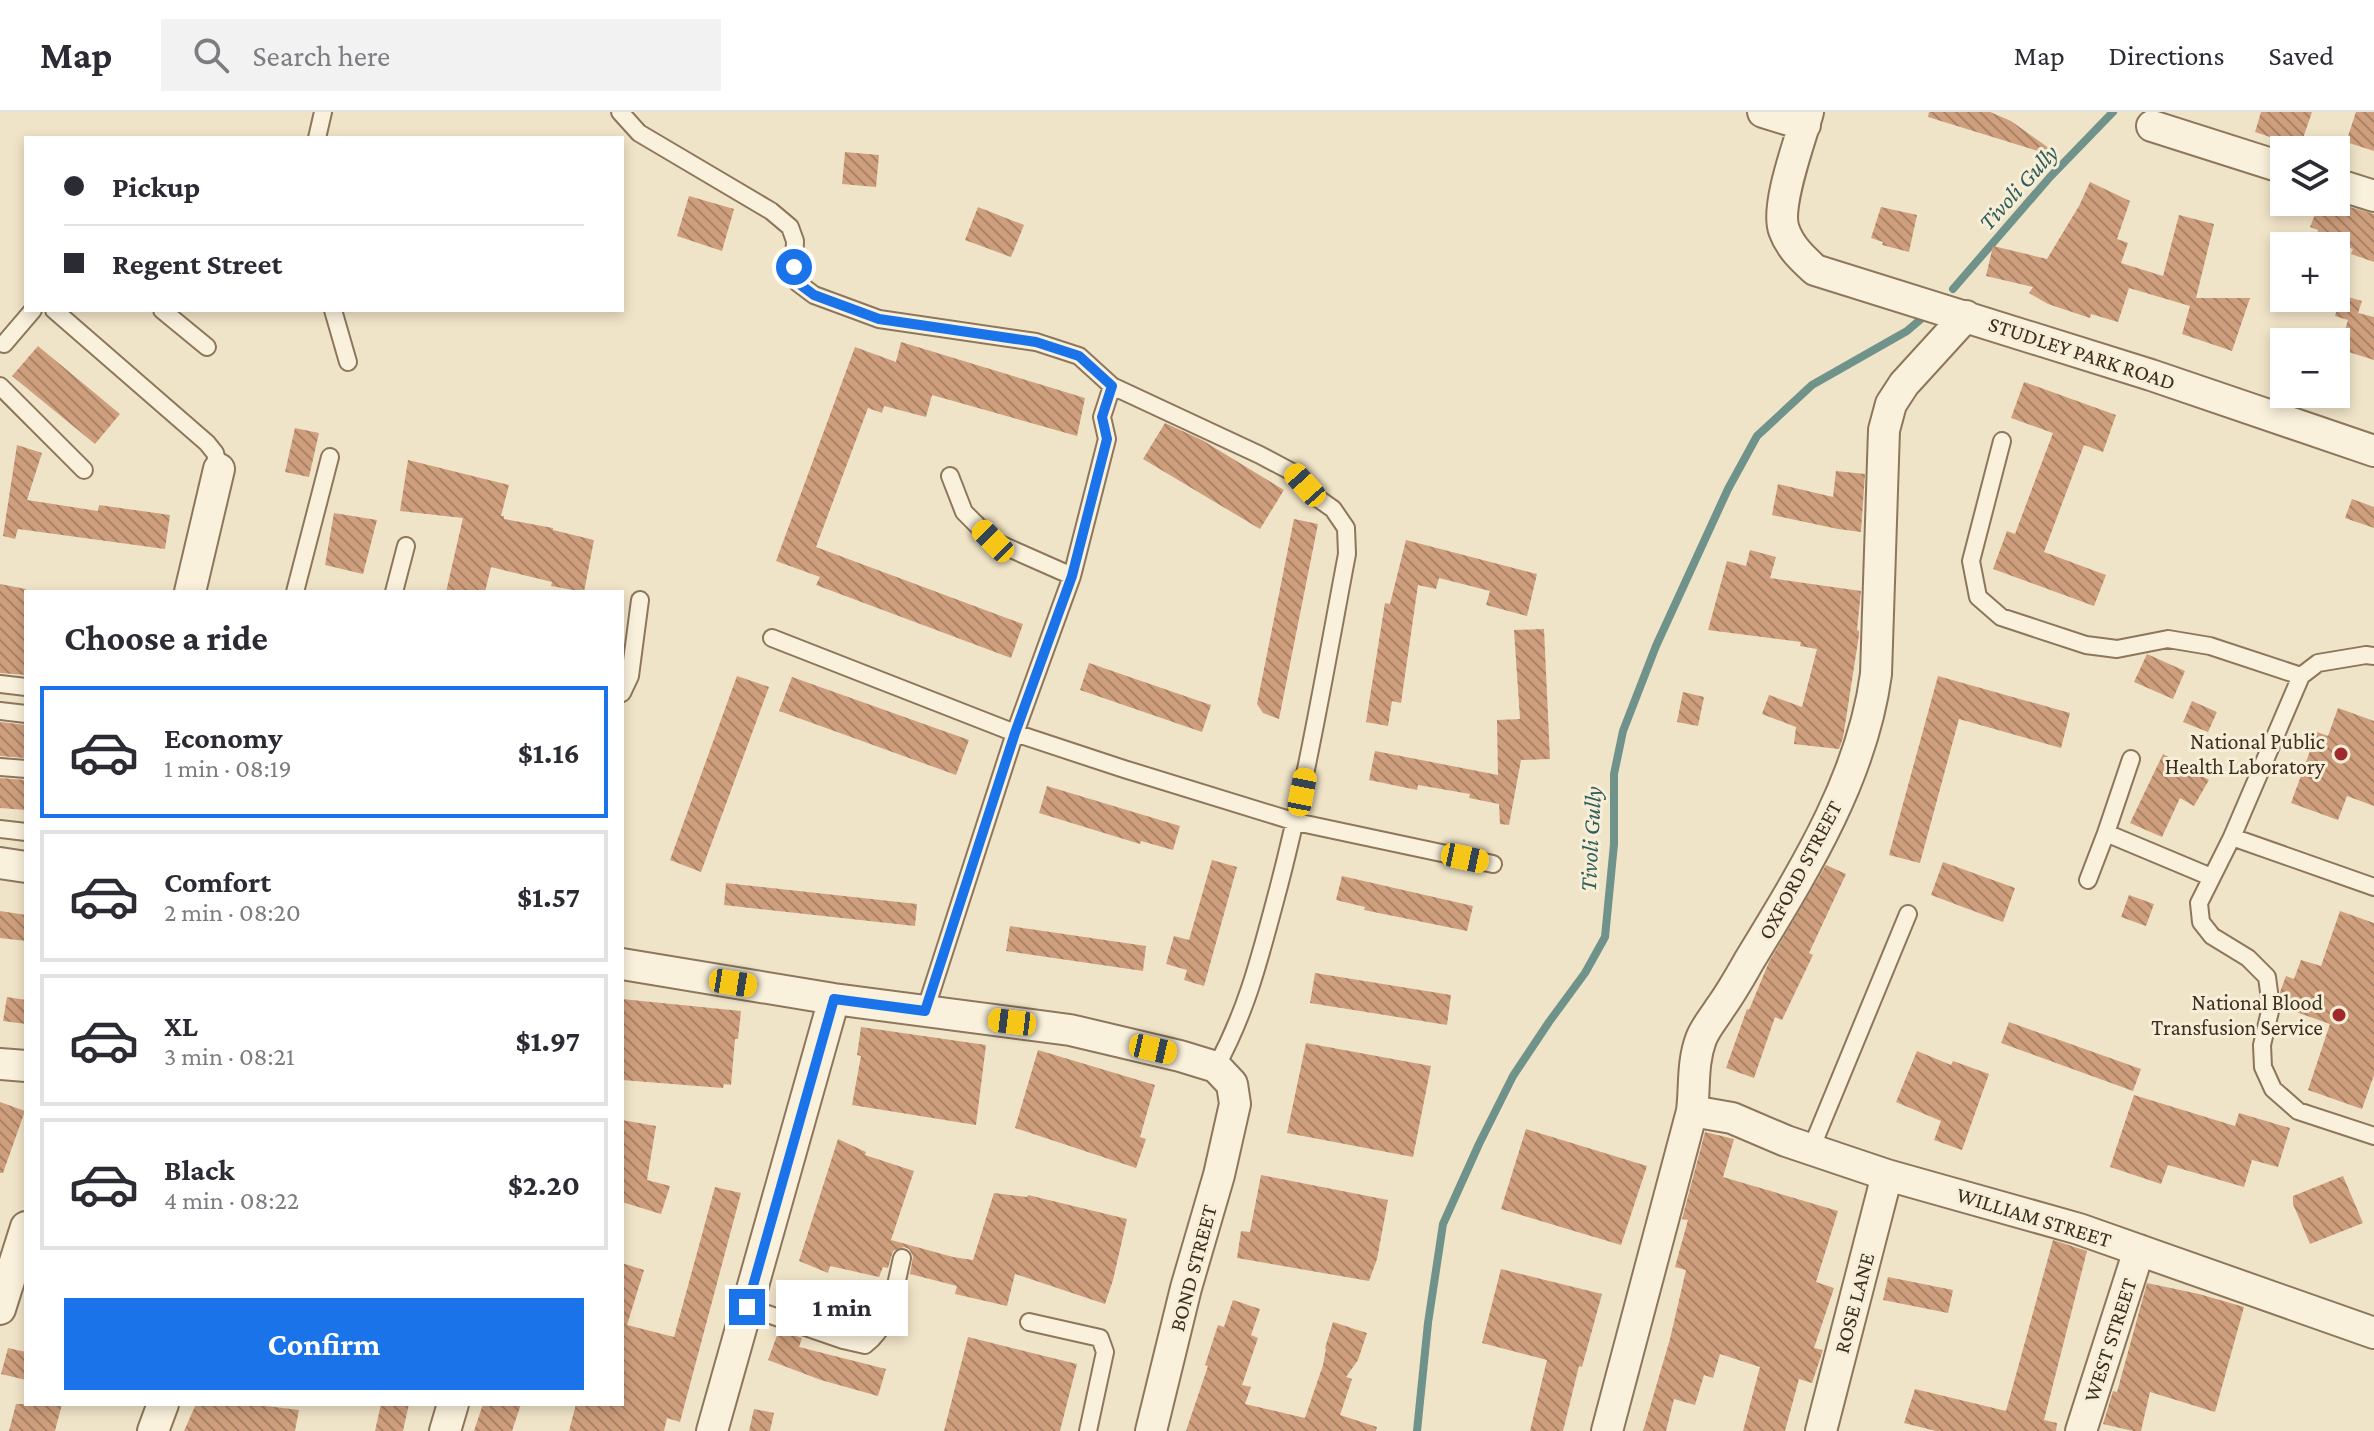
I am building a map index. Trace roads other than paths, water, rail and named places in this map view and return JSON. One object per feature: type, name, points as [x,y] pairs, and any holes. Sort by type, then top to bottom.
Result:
[{"type":"street","points":[[1763,112],[1806,118]]},
{"type":"street","name":"STUDLEY PARK ROAD","points":[[1806,118],[1783,201],[1782,227],[1795,251],[1815,270],[2151,375],[2374,451]]},
{"type":"street","points":[[2152,126],[2270,164]]},
{"type":"street","points":[[2350,188],[2374,196]]},
{"type":"street","name":"OXFORD STREET","points":[[1607,1431],[1692,1111],[1695,1092],[1693,1074],[1701,1037],[1780,910],[1817,843],[1850,776],[1872,709],[1876,674],[1883,441],[1891,404],[1904,384],[1966,316]]},
{"type":"street","points":[[190,590],[219,469]]},
{"type":"street","points":[[0,863],[24,867]]},
{"type":"street","points":[[624,964],[834,999],[1070,1030],[1216,1067]]},
{"type":"street","points":[[712,1431],[834,999]]},
{"type":"street","points":[[0,1064],[24,1066]]},
{"type":"street","name":"BOND STREET","points":[[1151,1431],[1235,1104],[1232,1084],[1216,1067]]},
{"type":"street","name":"WILLIAM STREET","points":[[1692,1111],[1732,1118],[1887,1175],[2079,1229],[2374,1333]]},
{"type":"street","name":"ROSE LANE","points":[[1821,1431],[1887,1175]]},
{"type":"street","points":[[0,1309],[24,1233]]},
{"type":"street","name":"WEST STREET","points":[[2081,1431],[2139,1250]]},
{"type":"street","points":[[153,1431],[162,1406]]},
{"type":"street","points":[[445,1431],[452,1406]]},
{"type":"lane","points":[[317,136],[323,112]]},
{"type":"lane","points":[[620,112],[639,133],[771,211],[790,227],[795,241],[794,267],[798,283],[814,295],[879,319],[1036,342],[1079,356],[1112,386],[1294,473],[1316,497],[1333,509],[1346,528],[1347,554],[1296,822],[1252,987],[1235,1033],[1216,1067]]},
{"type":"lane","points":[[4,344],[31,312]]},
{"type":"lane","points":[[56,312],[207,443],[215,453],[219,469]]},
{"type":"lane","points":[[164,312],[207,347]]},
{"type":"lane","points":[[334,312],[348,362]]},
{"type":"lane","points":[[0,386],[84,470]]},
{"type":"lane","points":[[925,1011],[1015,733],[1072,576],[1107,439],[1102,417],[1112,386]]},
{"type":"lane","points":[[2002,441],[1971,561],[1978,597],[2001,617],[2086,645],[2117,649],[2168,639],[2210,646],[2301,676]]},
{"type":"lane","points":[[296,590],[330,457]]},
{"type":"lane","points":[[950,476],[964,512],[993,541],[1072,576]]},
{"type":"lane","points":[[395,590],[406,546]]},
{"type":"lane","points":[[624,689],[630,676],[640,600]]},
{"type":"lane","points":[[772,638],[1015,733],[1296,822],[1493,864]]},
{"type":"lane","points":[[2374,656],[2318,663],[2301,676],[2232,837],[2199,903],[2201,922],[2212,936],[2248,958],[2267,977],[2271,1007],[2262,1045],[2263,1067],[2273,1089],[2298,1111],[2374,1136]]},
{"type":"lane","points":[[0,684],[24,687]]},
{"type":"lane","points":[[0,711],[24,714]]},
{"type":"lane","points":[[2088,880],[2131,759]]},
{"type":"lane","points":[[0,767],[24,769]]},
{"type":"lane","points":[[0,829],[24,832]]},
{"type":"lane","points":[[2106,833],[2211,877]]},
{"type":"lane","points":[[2232,837],[2374,887]]},
{"type":"lane","points":[[1811,1149],[1908,914]]},
{"type":"lane","points":[[747,1307],[865,1345],[876,1337],[891,1306],[902,1258]]},
{"type":"lane","points":[[1029,1322],[1100,1338],[1105,1352],[1088,1431]]},
{"type":"waterway","name":"Tivoli Gully","points":[[1953,289],[2050,177],[2113,112]]},
{"type":"waterway","name":"Tivoli Gully","points":[[1417,1431],[1428,1323],[1443,1224],[1513,1076],[1585,973],[1605,937],[1614,844],[1614,774],[1623,731],[1656,646],[1728,489],[1757,436],[1812,385],[1907,331],[1921,319]]},
{"type":"place","name":"National Public Health Laboratory","points":[[2341,754]]},
{"type":"place","name":"National Blood Transfusion Service","points":[[2339,1015]]}]
